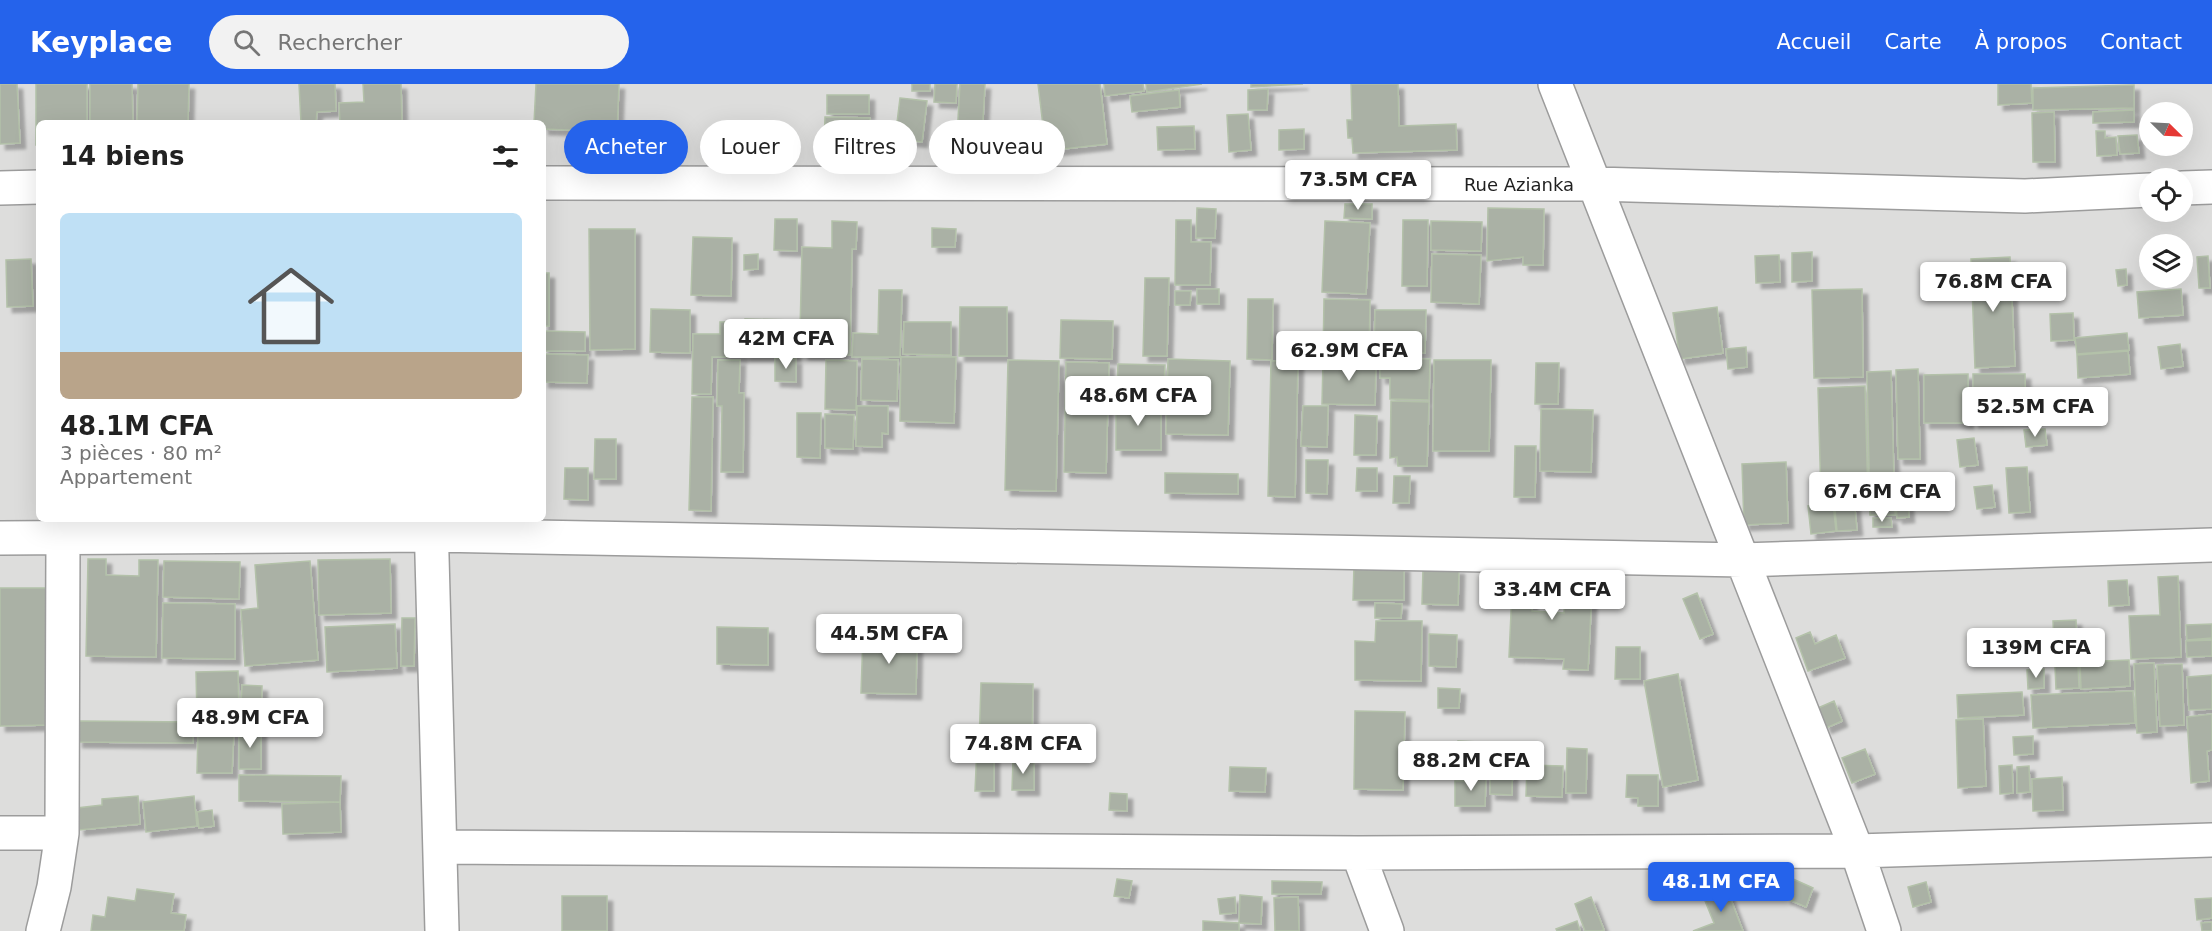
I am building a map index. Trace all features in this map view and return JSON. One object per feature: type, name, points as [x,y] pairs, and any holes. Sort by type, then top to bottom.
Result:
[{"type":"street","points":[[1555,84],[1857,851],[1884,931]]},
{"type":"street","name":"Rue Azianka","points":[[546,183],[1596,184],[2025,196],[2139,191]]},
{"type":"street","points":[[2193,188],[2212,187]]},
{"type":"street","points":[[0,188],[36,188]]},
{"type":"street","points":[[431,527],[442,931]]},
{"type":"street","points":[[0,538],[63,539],[431,527],[1742,560],[2212,545]]},
{"type":"street","points":[[43,931],[54,887],[62,833],[63,539]]},
{"type":"street","points":[[0,833],[62,833]]},
{"type":"street","points":[[440,847],[1358,853],[1857,851],[2212,840]]},
{"type":"street","points":[[1358,853],[1387,931]]},
{"type":"shaded area","points":[[0,84],[2212,84],[2212,931],[0,931]]},
{"type":"building","points":[[0,84],[17,84],[20,143],[0,144]]},
{"type":"building","points":[[36,84],[87,84],[87,120],[36,120]]},
{"type":"building","points":[[90,84],[132,84],[133,120],[90,120]]},
{"type":"building","points":[[138,84],[189,84],[188,120],[137,120]]},
{"type":"building","points":[[299,84],[335,84],[336,111],[317,112],[316,120],[301,120]]},
{"type":"building","points":[[363,84],[401,84],[402,120],[340,120],[339,103],[364,102]]},
{"type":"building","points":[[536,84],[619,84],[618,120],[564,120],[564,130],[546,129],[546,120],[534,120]]},
{"type":"building","points":[[912,84],[930,84],[930,91],[912,91]]},
{"type":"building","points":[[935,84],[957,84],[956,103],[934,102]]},
{"type":"building","points":[[960,84],[985,84],[983,120],[958,120]]},
{"type":"building","points":[[1038,84],[1100,84],[1107,144],[1065,149],[1065,120],[1042,120]]},
{"type":"building","points":[[1104,84],[1143,84],[1144,91],[1105,96]]},
{"type":"building","points":[[1146,84],[1202,84],[1147,92]]},
{"type":"building","points":[[1251,84],[1303,84],[1251,87]]},
{"type":"building","points":[[1351,84],[1398,84],[1399,126],[1456,124],[1457,150],[1353,153],[1352,138],[1348,138],[1347,120],[1352,120]]},
{"type":"building","points":[[1998,84],[2031,84],[2032,103],[1998,105]]},
{"type":"building","points":[[2134,85],[2134,108],[2033,110],[2033,88]]},
{"type":"building","points":[[1268,89],[1267,110],[1248,110],[1248,90]]},
{"type":"building","points":[[1179,90],[1180,107],[1132,112],[1130,96]]},
{"type":"building","points":[[827,95],[869,95],[869,114],[827,114]]},
{"type":"building","points":[[900,98],[927,101],[922,142],[917,141],[917,120],[897,120]]},
{"type":"building","points":[[2134,110],[2134,122],[2093,123],[2093,112]]},
{"type":"building","points":[[2054,112],[2055,162],[2033,162],[2032,113]]},
{"type":"building","points":[[1248,114],[1251,150],[1229,152],[1227,115]]},
{"type":"building","points":[[825,117],[870,118],[870,120],[825,120]]},
{"type":"building","points":[[1194,126],[1195,149],[1158,150],[1157,127]]},
{"type":"building","points":[[1304,129],[1304,149],[1279,150],[1279,130]]},
{"type":"building","points":[[2096,131],[2105,131],[2105,138],[2116,137],[2117,155],[2097,156]]},
{"type":"building","points":[[2137,135],[2139,153],[2120,154],[2118,136]]},
{"type":"building","points":[[1345,204],[1372,204],[1372,219],[1344,218]]},
{"type":"building","points":[[1197,208],[1216,209],[1215,238],[1196,238]]},
{"type":"building","points":[[1488,208],[1544,209],[1543,265],[1523,265],[1523,257],[1487,261]]},
{"type":"building","points":[[775,219],[797,219],[797,251],[774,250]]},
{"type":"building","points":[[1176,220],[1191,220],[1191,242],[1211,242],[1210,285],[1175,285]]},
{"type":"building","points":[[1403,220],[1428,220],[1427,286],[1402,286]]},
{"type":"building","points":[[832,221],[857,222],[856,249],[852,249],[850,355],[803,354],[803,332],[800,332],[802,247],[832,248]]},
{"type":"building","points":[[1325,221],[1370,223],[1366,294],[1322,292]]},
{"type":"building","points":[[1431,221],[1482,222],[1481,251],[1431,250]]},
{"type":"building","points":[[932,228],[956,229],[955,247],[932,247]]},
{"type":"building","points":[[589,229],[635,229],[635,349],[590,350]]},
{"type":"building","points":[[693,237],[732,238],[731,296],[691,295]]},
{"type":"building","points":[[1812,252],[1812,281],[1792,282],[1792,253]]},
{"type":"building","points":[[758,254],[758,269],[744,270],[744,255]]},
{"type":"building","points":[[1432,254],[1481,255],[1479,304],[1431,302]]},
{"type":"building","points":[[1779,255],[1780,282],[1756,283],[1755,256]]},
{"type":"building","points":[[2208,256],[2210,288],[2199,288],[2197,257]]},
{"type":"building","points":[[2010,257],[2015,366],[1975,368],[1971,259]]},
{"type":"building","points":[[31,259],[33,306],[7,307],[6,260]]},
{"type":"building","points":[[2126,269],[2127,285],[2118,286],[2116,270]]},
{"type":"building","points":[[546,273],[549,273],[549,326],[546,326]]},
{"type":"building","points":[[1145,278],[1169,278],[1167,356],[1143,356]]},
{"type":"building","points":[[1197,289],[1219,289],[1219,304],[1197,304]]},
{"type":"building","points":[[1862,289],[1863,377],[1814,378],[1812,290]]},
{"type":"building","points":[[2181,289],[2183,315],[2139,318],[2137,292]]},
{"type":"building","points":[[879,290],[902,290],[900,357],[852,357],[853,333],[878,334]]},
{"type":"building","points":[[1175,291],[1191,291],[1190,305],[1175,305]]},
{"type":"building","points":[[1248,299],[1273,299],[1272,360],[1247,359]]},
{"type":"building","points":[[1324,299],[1370,300],[1369,357],[1323,356]]},
{"type":"building","points":[[960,307],[1007,307],[1007,356],[959,356]]},
{"type":"building","points":[[1717,307],[1723,353],[1680,359],[1673,313]]},
{"type":"building","points":[[651,309],[690,310],[690,353],[650,352]]},
{"type":"building","points":[[1375,310],[1426,310],[1425,353],[1374,352]]},
{"type":"building","points":[[2073,313],[2074,340],[2051,341],[2050,314]]},
{"type":"building","points":[[745,319],[796,320],[795,356],[744,356]]},
{"type":"building","points":[[1061,320],[1113,321],[1112,359],[1060,358]]},
{"type":"building","points":[[720,322],[742,322],[742,357],[712,357],[711,394],[692,394],[693,334],[720,334]]},
{"type":"building","points":[[904,322],[951,322],[951,355],[903,354]]},
{"type":"building","points":[[546,331],[585,332],[585,351],[546,351]]},
{"type":"building","points":[[2127,333],[2129,350],[2077,354],[2075,338]]},
{"type":"building","points":[[2180,344],[2183,366],[2161,369],[2158,347]]},
{"type":"building","points":[[1746,347],[1747,367],[1728,369],[1726,349]]},
{"type":"building","points":[[2128,351],[2130,374],[2078,378],[2077,355]]},
{"type":"building","points":[[546,354],[588,355],[587,383],[546,382]]},
{"type":"building","points":[[901,357],[956,357],[954,423],[900,421]]},
{"type":"building","points":[[775,358],[796,359],[796,382],[775,381]]},
{"type":"building","points":[[862,359],[898,360],[897,401],[861,400]]},
{"type":"building","points":[[1168,359],[1230,361],[1228,435],[1166,434]]},
{"type":"building","points":[[1380,359],[1430,359],[1429,400],[1390,399],[1390,378],[1380,378]]},
{"type":"building","points":[[718,360],[740,360],[739,393],[744,393],[743,472],[721,472],[722,406],[717,406]]},
{"type":"building","points":[[826,360],[857,361],[856,410],[825,409]]},
{"type":"building","points":[[1008,360],[1059,361],[1056,491],[1005,490]]},
{"type":"building","points":[[1323,360],[1376,361],[1375,405],[1322,404]]},
{"type":"building","points":[[1434,360],[1491,360],[1489,451],[1433,451]]},
{"type":"building","points":[[1271,361],[1298,361],[1295,497],[1268,496]]},
{"type":"building","points":[[1066,362],[1109,363],[1106,473],[1064,472]]},
{"type":"building","points":[[1536,363],[1559,363],[1558,404],[1535,404]]},
{"type":"building","points":[[1118,364],[1165,365],[1164,386],[1117,385]]},
{"type":"building","points":[[1918,369],[1920,459],[1898,459],[1896,370]]},
{"type":"building","points":[[1891,371],[1895,515],[1870,515],[1867,372]]},
{"type":"building","points":[[1968,374],[1968,423],[1924,423],[1924,375]]},
{"type":"building","points":[[1973,374],[2025,374],[2026,421],[1973,422]]},
{"type":"building","points":[[1865,386],[1868,497],[1821,498],[1818,388]]},
{"type":"building","points":[[692,397],[713,397],[711,511],[689,510]]},
{"type":"building","points":[[1391,401],[1429,402],[1427,466],[1398,466],[1397,457],[1390,458]]},
{"type":"building","points":[[1116,403],[1161,404],[1161,450],[1116,450]]},
{"type":"building","points":[[857,406],[888,406],[888,434],[882,433],[882,447],[856,446]]},
{"type":"building","points":[[1303,406],[1328,406],[1327,447],[1301,446]]},
{"type":"building","points":[[1541,409],[1593,410],[1591,472],[1540,471]]},
{"type":"building","points":[[797,413],[821,413],[820,458],[797,457]]},
{"type":"building","points":[[825,414],[854,415],[853,449],[825,448]]},
{"type":"building","points":[[1355,415],[1377,416],[1376,455],[1354,455]]},
{"type":"building","points":[[2045,429],[2047,445],[2026,447],[2024,430]]},
{"type":"building","points":[[1974,438],[1978,465],[1960,467],[1957,440]]},
{"type":"building","points":[[595,439],[616,439],[616,479],[594,479]]},
{"type":"building","points":[[1515,446],[1536,446],[1535,497],[1514,497]]},
{"type":"building","points":[[1306,460],[1328,460],[1327,494],[1306,493]]},
{"type":"building","points":[[1786,462],[1788,523],[1744,525],[1742,464]]},
{"type":"building","points":[[2027,467],[2030,512],[2009,513],[2006,468]]},
{"type":"building","points":[[565,468],[588,468],[588,500],[564,499]]},
{"type":"building","points":[[1357,468],[1377,468],[1377,491],[1356,491]]},
{"type":"building","points":[[1165,473],[1238,474],[1238,494],[1165,493]]},
{"type":"building","points":[[1394,476],[1410,476],[1409,503],[1393,503]]},
{"type":"building","points":[[1992,485],[1995,507],[1977,509],[1974,487]]},
{"type":"building","points":[[1895,490],[1907,490],[1909,517],[1897,518]]},
{"type":"building","points":[[1854,498],[1857,530],[1837,531],[1834,499]]},
{"type":"building","points":[[1833,503],[1836,531],[1811,534],[1808,506]]},
{"type":"building","points":[[1873,518],[1891,518],[1892,527],[1873,527]]},
{"type":"building","points":[[88,559],[106,559],[106,575],[139,576],[139,560],[158,560],[156,657],[86,656]]},
{"type":"building","points":[[390,559],[391,613],[319,615],[318,560]]},
{"type":"building","points":[[164,561],[240,562],[239,599],[163,597]]},
{"type":"building","points":[[310,561],[318,660],[245,666],[241,610],[258,608],[255,565]]},
{"type":"building","points":[[1354,565],[1404,566],[1404,600],[1353,600]]},
{"type":"building","points":[[1423,568],[1459,569],[1458,605],[1422,604]]},
{"type":"building","points":[[1513,568],[1534,569],[1532,611],[1564,613],[1566,571],[1593,571],[1588,670],[1563,669],[1564,659],[1509,657]]},
{"type":"building","points":[[2178,576],[2181,657],[2131,659],[2129,616],[2160,615],[2158,577]]},
{"type":"building","points":[[2127,580],[2129,605],[2109,606],[2108,581]]},
{"type":"building","points":[[0,588],[48,588],[49,725],[0,726]]},
{"type":"building","points":[[1697,593],[1713,634],[1700,639],[1683,599]]},
{"type":"building","points":[[163,603],[235,604],[235,659],[162,658]]},
{"type":"building","points":[[1375,603],[1402,604],[1401,618],[1375,618]]},
{"type":"building","points":[[402,618],[415,618],[414,666],[401,666]]},
{"type":"building","points":[[2076,620],[2079,688],[2056,689],[2053,621]]},
{"type":"building","points":[[1376,621],[1422,621],[1421,681],[1355,680],[1355,641],[1375,642]]},
{"type":"building","points":[[395,624],[397,668],[327,672],[325,627]]},
{"type":"building","points":[[2212,624],[2212,638],[2187,640],[2186,625]]},
{"type":"building","points":[[717,627],[768,628],[768,665],[717,664]]},
{"type":"building","points":[[1810,632],[1815,644],[1836,635],[1845,658],[1808,671],[1796,638]]},
{"type":"building","points":[[1429,634],[1457,635],[1456,667],[1429,666]]},
{"type":"building","points":[[863,635],[917,636],[916,694],[861,693]]},
{"type":"building","points":[[2212,640],[2212,656],[2187,657],[2186,641]]},
{"type":"building","points":[[1616,647],[1640,647],[1640,679],[1615,679]]},
{"type":"building","points":[[2129,660],[2130,686],[2081,689],[2080,662]]},
{"type":"building","points":[[2154,663],[2157,732],[2137,733],[2134,664]]},
{"type":"building","points":[[2182,664],[2184,725],[2160,726],[2157,665]]},
{"type":"building","points":[[2044,669],[2044,688],[2028,689],[2027,670]]},
{"type":"building","points":[[238,671],[239,716],[197,717],[196,672]]},
{"type":"building","points":[[1678,674],[1698,780],[1663,787],[1644,681]]},
{"type":"building","points":[[2212,675],[2212,709],[2189,710],[2187,677]]},
{"type":"building","points":[[981,683],[1033,684],[1032,746],[979,745]]},
{"type":"building","points":[[242,685],[262,686],[261,725],[240,724]]},
{"type":"building","points":[[1438,688],[1460,689],[1459,708],[1438,708]]},
{"type":"building","points":[[2133,691],[2135,723],[2033,728],[2031,695]]},
{"type":"building","points":[[2022,692],[2024,715],[1958,718],[1957,695]]},
{"type":"building","points":[[1834,701],[1842,721],[1826,728],[1818,708]]},
{"type":"building","points":[[1355,711],[1405,712],[1403,790],[1354,789]]},
{"type":"building","points":[[2212,714],[2212,750],[2207,751],[2209,781],[2191,783],[2187,717]]},
{"type":"building","points":[[1983,719],[1986,786],[1958,788],[1956,720]]},
{"type":"building","points":[[78,721],[193,722],[193,743],[77,742]]},
{"type":"building","points":[[239,729],[261,729],[261,769],[239,769]]},
{"type":"building","points":[[198,730],[234,730],[232,773],[197,773]]},
{"type":"building","points":[[2033,736],[2033,754],[2014,755],[2013,737]]},
{"type":"building","points":[[1458,741],[1479,742],[1478,763],[1458,763]]},
{"type":"building","points":[[1491,746],[1513,746],[1512,795],[1490,794]]},
{"type":"building","points":[[977,747],[994,747],[994,791],[975,791]]},
{"type":"building","points":[[1567,748],[1587,749],[1586,793],[1566,793]]},
{"type":"building","points":[[1865,749],[1875,774],[1852,783],[1842,758]]},
{"type":"building","points":[[1013,759],[1034,759],[1034,790],[1012,790]]},
{"type":"building","points":[[1527,765],[1563,766],[1562,797],[1526,796]]},
{"type":"building","points":[[2012,765],[2013,793],[2000,794],[1999,766]]},
{"type":"building","points":[[2029,766],[2030,792],[2017,793],[2017,767]]},
{"type":"building","points":[[1230,767],[1266,768],[1265,792],[1229,791]]},
{"type":"building","points":[[239,775],[341,776],[340,802],[239,801]]},
{"type":"building","points":[[1469,775],[1486,775],[1485,806],[1455,806],[1455,781],[1468,781]]},
{"type":"building","points":[[1627,775],[1658,775],[1658,806],[1638,806],[1638,798],[1626,797]]},
{"type":"building","points":[[2062,777],[2063,810],[2033,811],[2032,779]]},
{"type":"building","points":[[1110,793],[1127,794],[1127,811],[1109,810]]},
{"type":"building","points":[[138,796],[140,824],[79,830],[77,808],[102,805],[102,799]]},
{"type":"building","points":[[194,796],[197,826],[146,832],[143,802]]},
{"type":"building","points":[[340,802],[341,832],[283,834],[282,804]]},
{"type":"building","points":[[212,810],[214,826],[199,828],[197,812]]},
{"type":"building","points":[[1117,879],[1132,881],[1129,898],[1114,896]]},
{"type":"building","points":[[1793,879],[1813,888],[1806,907],[1785,898]]},
{"type":"building","points":[[1272,881],[1322,882],[1321,894],[1272,894]]},
{"type":"building","points":[[1926,882],[1931,902],[1913,907],[1908,887]]},
{"type":"building","points":[[1726,887],[1743,931],[1693,931],[1714,923],[1703,896]]},
{"type":"building","points":[[137,889],[174,894],[171,913],[186,915],[184,931],[91,931],[93,915],[105,917],[108,897],[135,901]]},
{"type":"building","points":[[1240,895],[1262,897],[1261,924],[1239,923]]},
{"type":"building","points":[[562,896],[607,896],[607,931],[562,931]]},
{"type":"building","points":[[1235,897],[1236,913],[1220,914],[1218,899]]},
{"type":"building","points":[[1298,897],[1299,931],[1275,931],[1274,898]]},
{"type":"building","points":[[1591,897],[1604,930],[1585,931],[1575,904]]},
{"type":"building","points":[[2212,898],[2212,918],[2197,920],[2195,899]]},
{"type":"building","points":[[1203,921],[1239,923],[1239,931],[1203,931]]},
{"type":"building","points":[[1577,921],[1580,931],[1557,931],[1556,929]]},
{"type":"building","points":[[2212,922],[2212,931],[2202,931],[2201,923]]}]
